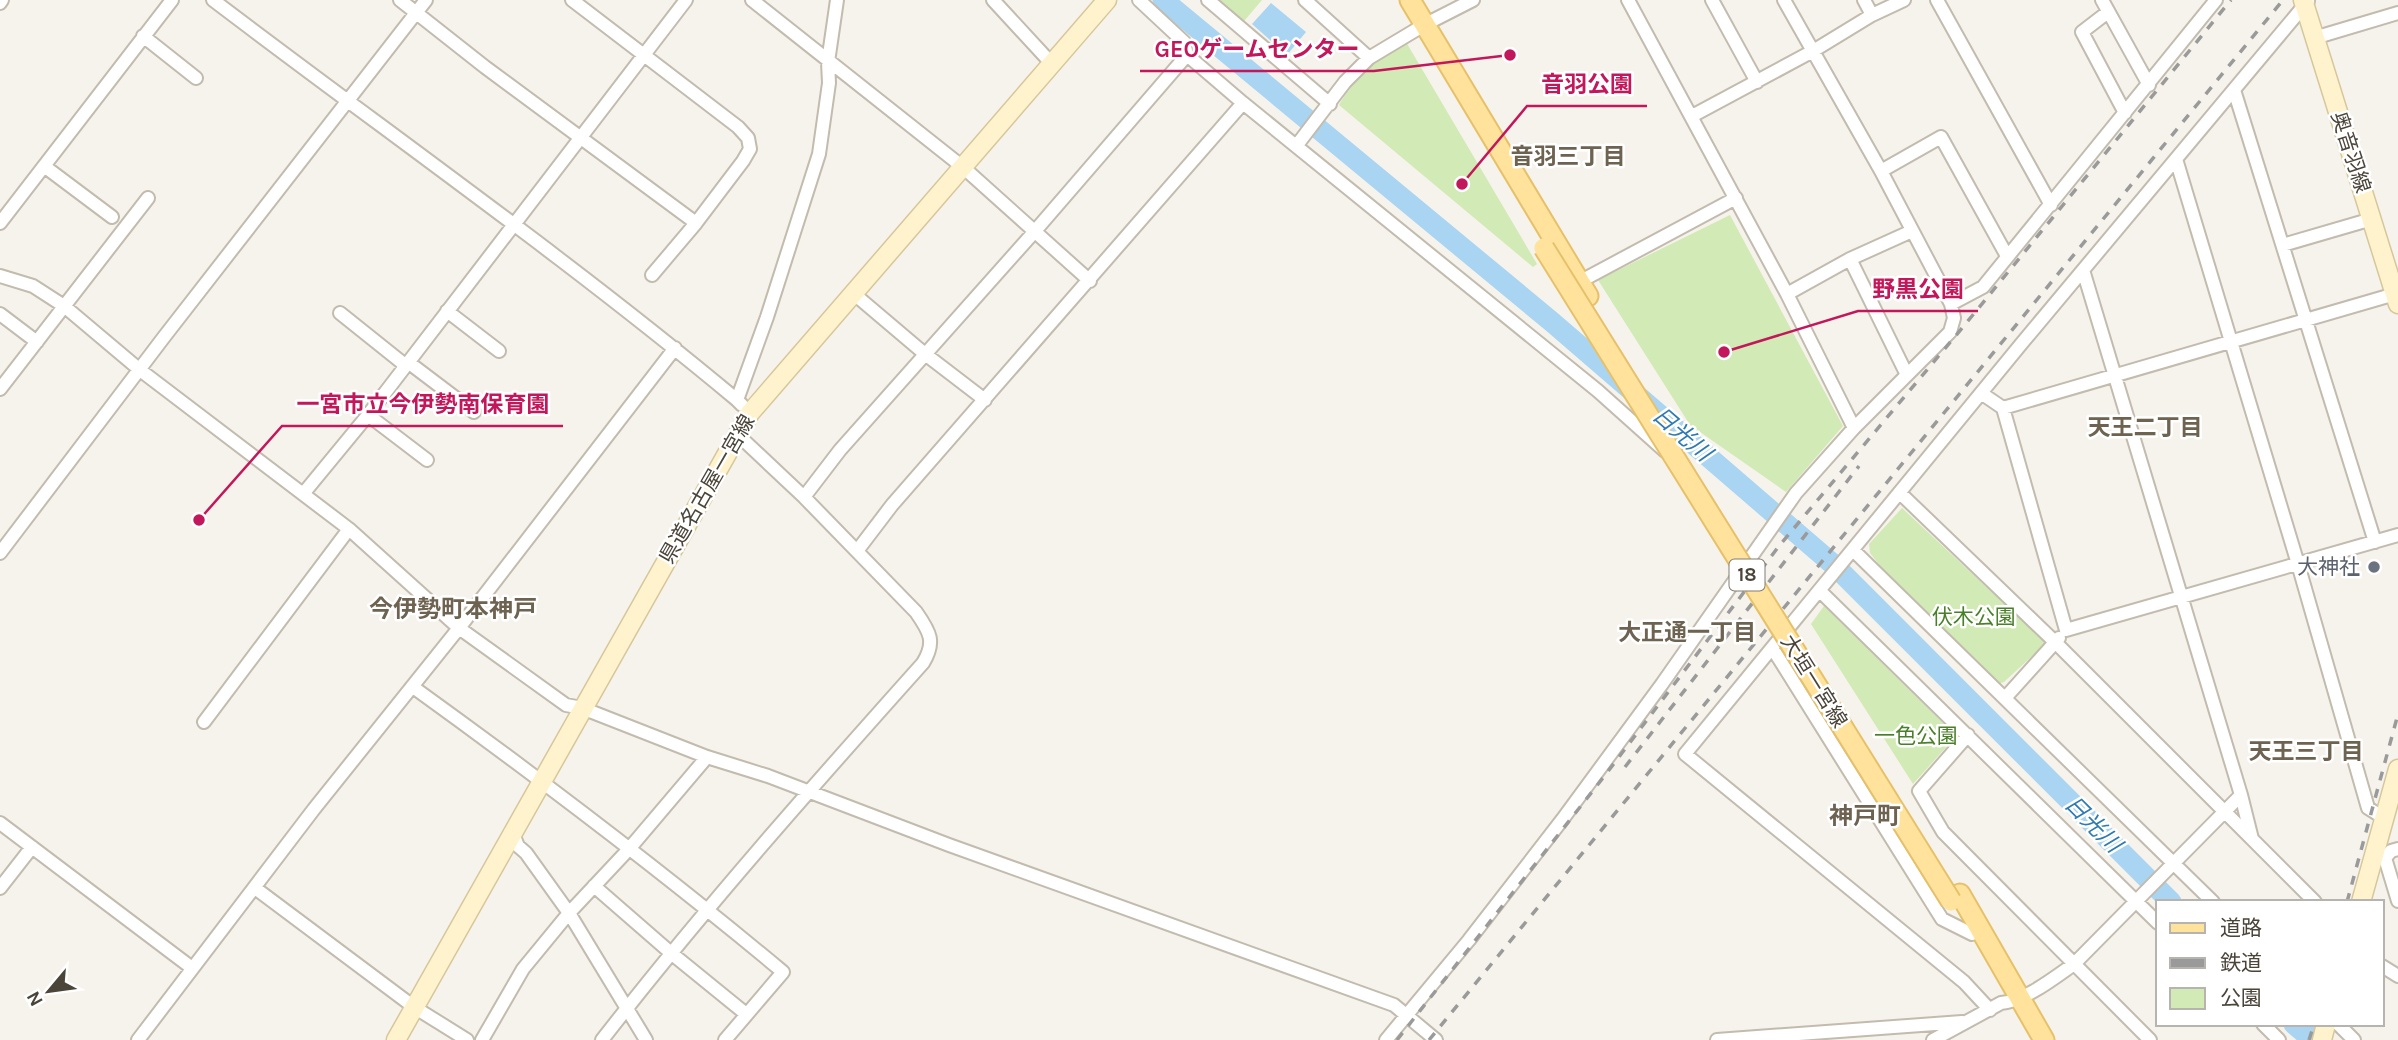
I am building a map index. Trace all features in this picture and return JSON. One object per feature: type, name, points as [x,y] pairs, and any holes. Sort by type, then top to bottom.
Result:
[{"type":"main road","name":"県道名古屋一宮線","points":[[396,1040],[737,434],[743,406],[853,293],[1107,0]]},
{"type":"main road","name":"大垣一宮線","points":[[1396,0],[1420,28],[1583,289],[1955,897],[2016,999],[2031,1040]]},
{"type":"main road","name":"大垣一宮線","points":[[1410,0],[1420,28],[1545,248],[1955,897],[1972,934],[2044,1040]]},
{"type":"main road","name":"奥音羽線","points":[[2305,2],[2397,299]]},
{"type":"main road","points":[[2362,900],[2380,855],[2384,818],[2398,769]]},
{"type":"street","points":[[0,223],[172,0]]},
{"type":"street","points":[[213,0],[514,224],[675,348],[743,406],[767,317],[819,154],[837,0]]},
{"type":"street","points":[[400,0],[696,223]]},
{"type":"street","points":[[0,553],[426,0]]},
{"type":"street","points":[[572,0],[738,127],[748,138],[750,149],[743,161],[652,275]]},
{"type":"street","points":[[303,494],[368,415],[686,0]]},
{"type":"street","points":[[752,0],[964,168],[1090,281]]},
{"type":"street","points":[[993,0],[1052,64]]},
{"type":"street","points":[[1139,0],[1184,42],[1187,55],[1243,103],[1588,382],[1657,445],[1687,468],[1748,563]]},
{"type":"street","points":[[1208,0],[1328,106]]},
{"type":"street","points":[[1305,0],[1369,58]]},
{"type":"street","points":[[1297,145],[1345,82],[1369,58],[1473,0]]},
{"type":"street","points":[[1628,0],[1787,294],[1854,428]]},
{"type":"street","points":[[1712,0],[1757,82]]},
{"type":"street","points":[[1386,1040],[1562,820],[1796,493],[1854,428],[1950,332],[1954,318],[1951,304],[1881,171],[1784,0]]},
{"type":"street","points":[[1864,0],[1872,15]]},
{"type":"street","points":[[1692,116],[1813,51],[1872,15],[1904,0]]},
{"type":"street","points":[[1937,0],[2051,205]]},
{"type":"street","points":[[1951,304],[1983,287],[2216,0]]},
{"type":"street","points":[[1990,1010],[1964,982],[1685,754],[2305,2]]},
{"type":"street","points":[[2125,113],[2082,32],[2105,6],[2149,85]]},
{"type":"street","points":[[2314,38],[2398,13]]},
{"type":"street","points":[[143,36],[196,78]]},
{"type":"street","points":[[804,497],[840,450],[1187,55]]},
{"type":"street","points":[[2234,90],[2375,542]]},
{"type":"street","points":[[857,551],[892,505],[1243,103]]},
{"type":"street","points":[[1881,171],[1941,137],[2007,256]]},
{"type":"street","points":[[2176,159],[2368,808],[2384,818]]},
{"type":"street","points":[[44,166],[112,217]]},
{"type":"street","points":[[0,389],[148,198]]},
{"type":"street","points":[[1583,289],[1736,198]]},
{"type":"street","points":[[2283,245],[2372,219]]},
{"type":"street","points":[[1787,294],[1850,259],[1912,231]]},
{"type":"street","points":[[1850,259],[1907,375]]},
{"type":"street","points":[[2083,270],[2241,794],[2252,839]]},
{"type":"street","points":[[0,276],[33,286],[64,306],[140,370],[349,529],[459,628],[566,705],[582,708],[707,757],[808,791],[949,845],[1394,1005],[1436,1040]]},
{"type":"street","points":[[853,293],[985,400]]},
{"type":"street","points":[[2003,408],[2306,319],[2397,299]]},
{"type":"street","points":[[447,311],[499,351]]},
{"type":"street","points":[[340,313],[474,412]]},
{"type":"street","points":[[0,314],[37,342]]},
{"type":"street","points":[[138,1040],[314,809],[459,628],[675,348]]},
{"type":"street","points":[[1981,393],[2003,408],[2066,630]]},
{"type":"street","points":[[368,415],[427,460]]},
{"type":"street","points":[[602,1040],[671,953],[930,652],[931,643],[926,627],[916,612],[804,497],[737,434]]},
{"type":"street","points":[[1900,493],[2055,642],[2313,900]]},
{"type":"street","points":[[204,722],[349,529]]},
{"type":"street","points":[[2005,698],[2066,630],[2398,535]]},
{"type":"street","points":[[1852,552],[2211,900]]},
{"type":"street","points":[[1822,589],[2138,899],[2156,921]]},
{"type":"street","points":[[1773,649],[1941,919],[1972,934]]},
{"type":"street","points":[[412,687],[542,780],[709,910],[783,972],[726,1040]]},
{"type":"street","points":[[1968,735],[1919,791],[1943,832],[2150,1040]]},
{"type":"street","points":[[482,1040],[523,969],[707,757]]},
{"type":"street","points":[[1933,1040],[2001,1003],[2016,999],[2048,983],[2074,964],[2241,794]]},
{"type":"street","points":[[0,823],[192,968]]},
{"type":"street","points":[[513,834],[518,846],[526,853],[569,913],[646,1040]]},
{"type":"street","points":[[0,888],[32,847]]},
{"type":"street","points":[[2398,849],[2380,855],[2398,901]]},
{"type":"street","points":[[594,886],[746,1014]]},
{"type":"street","points":[[255,888],[414,1007],[467,1040]]},
{"type":"street","points":[[1717,1040],[1966,1022]]},
{"type":"street","points":[[2265,1026],[2279,1040]]},
{"type":"street","points":[[2341,1026],[2354,1040]]},
{"type":"green space","points":[[1207,0],[1262,0],[1239,27]]},
{"type":"green space","points":[[1406,42],[1537,264],[1533,267],[1339,105],[1368,69]]},
{"type":"green space","points":[[1730,215],[1843,426],[1786,492],[1690,425],[1598,280]]},
{"type":"green space","name":"伏木公園","points":[[1902,508],[2046,643],[2004,682],[1998,684],[1888,576],[1870,553],[1869,544]]},
{"type":"green space","name":"一色公園","points":[[1824,606],[1956,736],[1913,784],[1811,624]]},
{"type":"water","points":[[1271,3],[1306,32],[1287,55],[1252,24]]},
{"type":"waterway","name":"日光川","points":[[1163,0],[1552,322],[1835,566],[2169,900]]},
{"type":"waterway","name":"日光川","points":[[2296,1026],[2313,1040]]},
{"type":"railway","points":[[1397,1040],[1606,774],[1779,546],[2231,0]]},
{"type":"railway","points":[[1429,1040],[2283,0]]},
{"type":"railway","points":[[1625,767],[1859,466]]},
{"type":"railway","points":[[2348,900],[2398,714]]},
{"type":"railway","points":[[2309,1040],[2313,1026]]},
{"type":"place","name":"GEOゲームセンター","points":[[1510,55]]},
{"type":"place","name":"音羽公園","points":[[1462,184]]},
{"type":"place","name":"野黒公園","points":[[1724,352]]},
{"type":"place","name":"一宮市立今伊勢南保育園","points":[[199,520]]},
{"type":"place","name":"大神社","points":[[2374,567]]},
{"type":"district","name":"音羽三丁目","points":[[1568,156]]},
{"type":"district","name":"天王二丁目","points":[[2145,427]]},
{"type":"district","name":"今伊勢町本神戸","points":[[453,609]]},
{"type":"district","name":"大正通一丁目","points":[[1687,632]]},
{"type":"district","name":"天王三丁目","points":[[2306,751]]},
{"type":"district","name":"神戸町","points":[[1865,816]]}]
